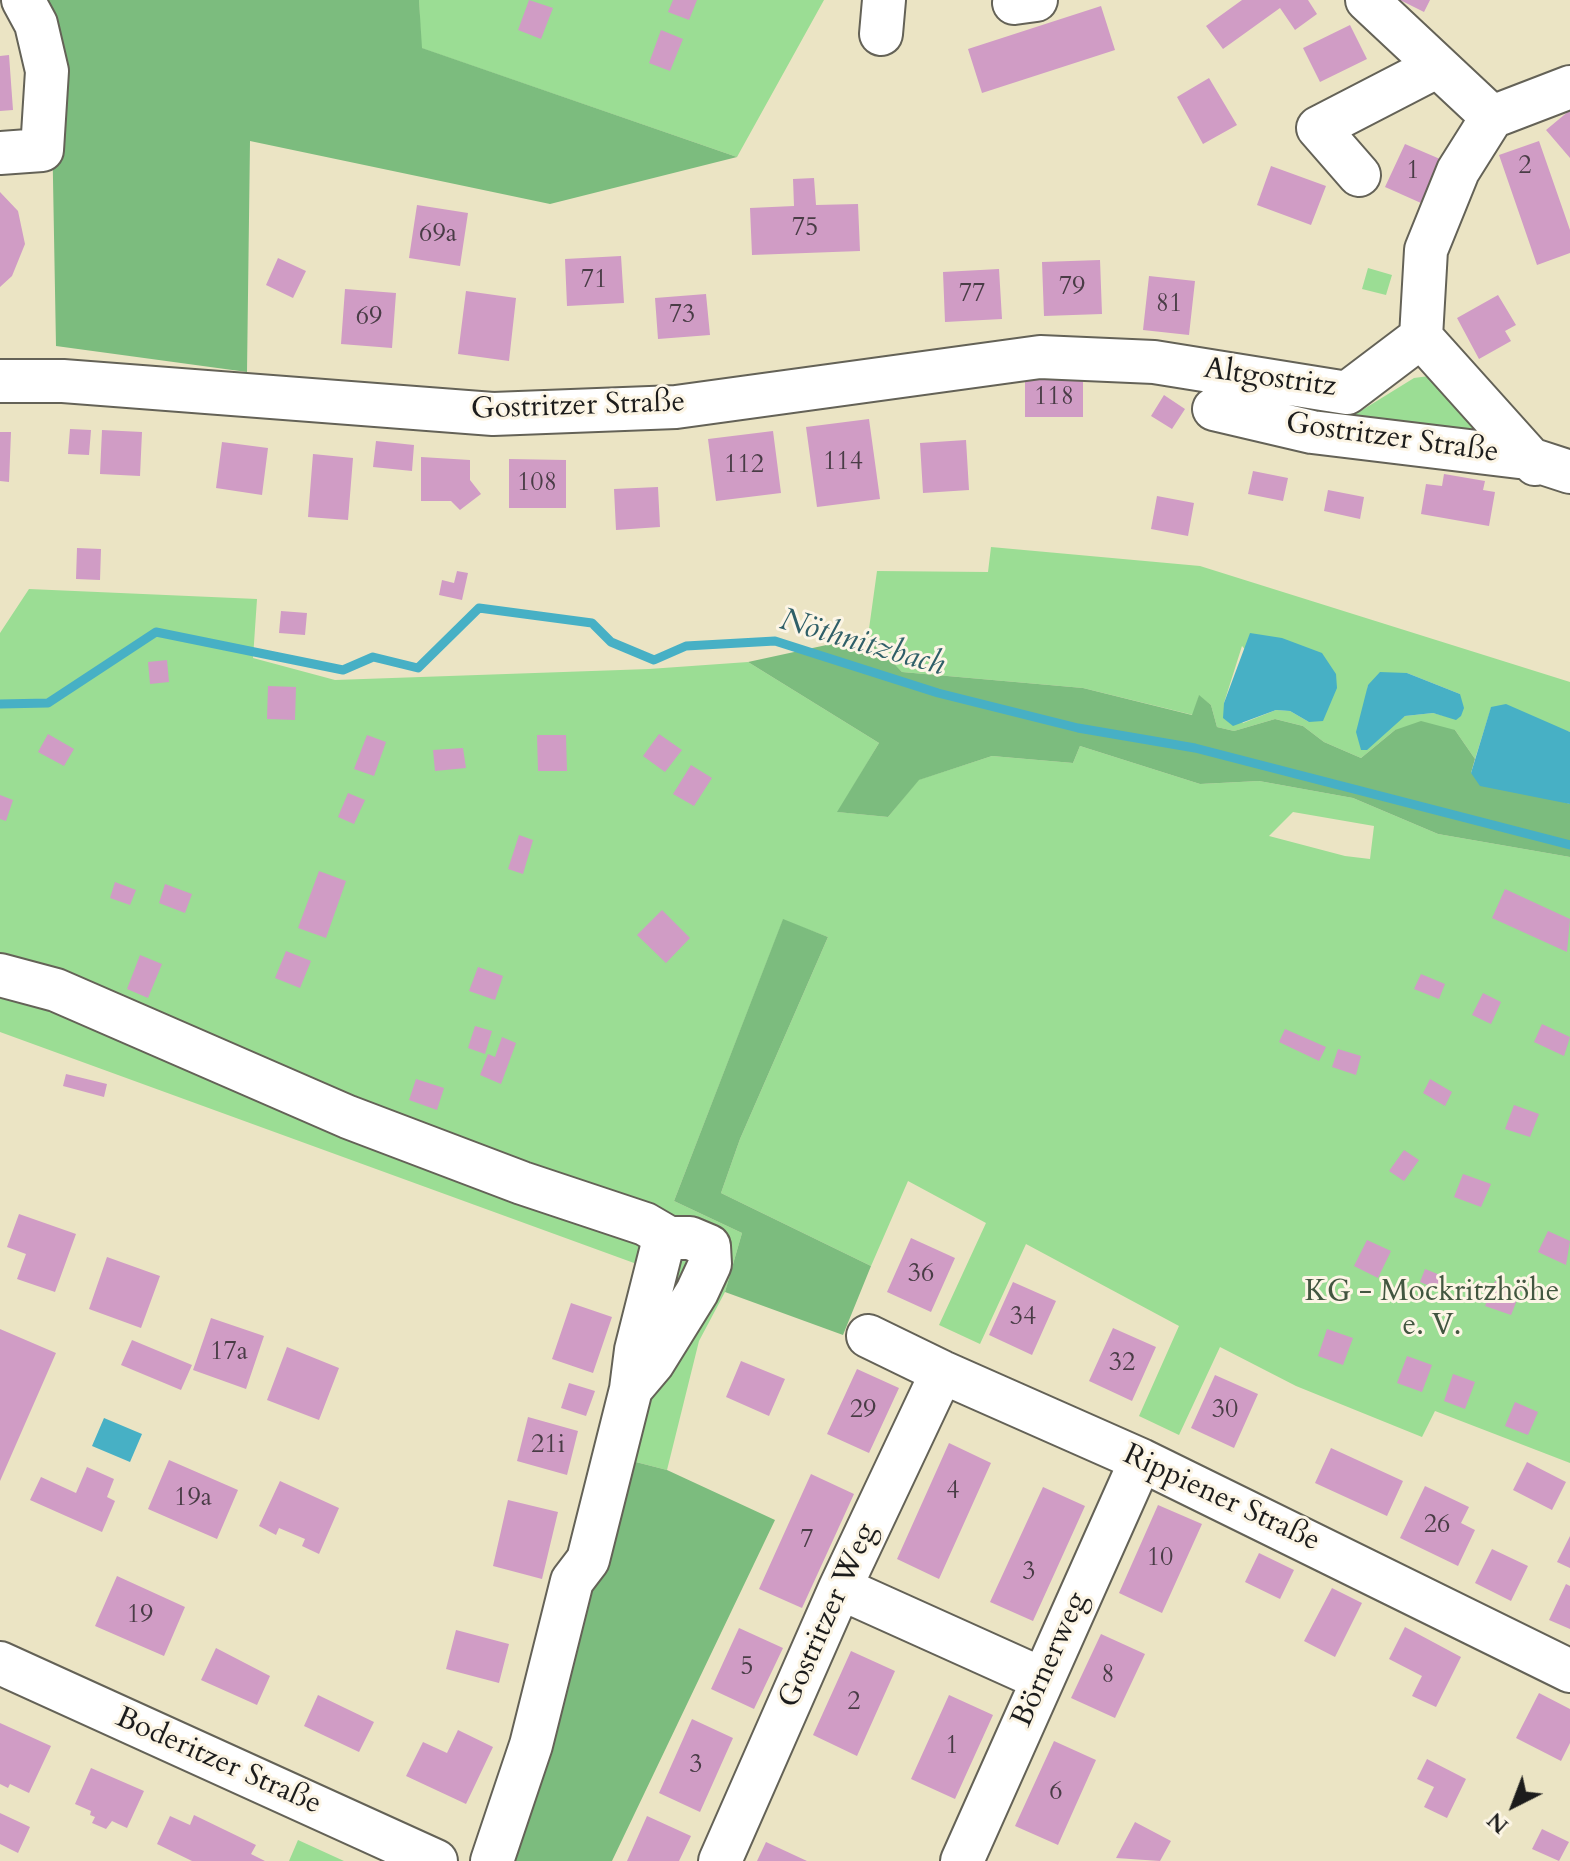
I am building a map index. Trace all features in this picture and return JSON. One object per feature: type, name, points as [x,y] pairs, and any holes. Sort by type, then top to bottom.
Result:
[{"type":"street","points":[[0,153],[42,150],[47,71],[36,24],[23,0]]},
{"type":"street","points":[[1367,0],[1492,117]]},
{"type":"street","points":[[1359,175],[1318,128],[1436,67]]},
{"type":"street","points":[[1570,87],[1492,117],[1458,171],[1426,250],[1421,337],[1527,458],[1570,493]]},
{"type":"street","name":"Altgostritz","points":[[1154,362],[1347,393],[1421,337]]},
{"type":"street","name":"Gostritzer Straße","points":[[0,381],[63,381],[493,414],[676,407],[1040,357],[1154,362]]},
{"type":"street","name":"Gostritzer Straße","points":[[1214,409],[1312,432],[1527,458],[1570,472]]},
{"type":"street","points":[[0,975],[56,990],[348,1117],[522,1183],[645,1224],[669,1238],[690,1238],[709,1246],[710,1264],[697,1292],[653,1363],[631,1389],[588,1560],[572,1581],[531,1745],[492,1861]]},
{"type":"street","name":"Rippiener Straße","points":[[868,1336],[1141,1460],[1570,1671]]},
{"type":"street","name":"Gostritzer Weg","points":[[720,1861],[840,1588],[942,1372]]},
{"type":"street","name":"Börnerweg","points":[[962,1861],[1141,1460]]},
{"type":"street","points":[[840,1588],[1042,1679]]},
{"type":"street","name":"Boderitzer Straße","points":[[0,1663],[436,1861]]},
{"type":"green space","points":[[38,0],[419,0],[422,48],[737,157],[550,204],[250,141],[247,372],[56,346],[50,13]]},
{"type":"green space","points":[[419,0],[824,0],[737,157],[421,48]]},
{"type":"green space","points":[[1368,268],[1392,275],[1386,295],[1362,289]]},
{"type":"green space","points":[[1437,375],[1494,443],[1329,426],[1221,390],[1329,414],[1359,412],[1414,378]]},
{"type":"green space","points":[[991,547],[1200,566],[1570,682],[1570,732],[1491,708],[1475,759],[1455,730],[1395,730],[1361,758],[1324,742],[1303,726],[1275,719],[1234,731],[1217,727],[1211,705],[1199,696],[1193,715],[1083,688],[902,672],[868,636],[877,571],[988,572]],"holes":[[[1242,646],[1309,722],[1290,711],[1276,710],[1243,723],[1224,703]],[[1407,673],[1460,694],[1456,719],[1433,713],[1405,716],[1388,727],[1365,705],[1368,685]]]},
{"type":"green space","name":"KG - Mockritzhöhe e. V.","points":[[29,589],[257,599],[253,658],[335,680],[649,669],[748,662],[879,743],[838,812],[888,817],[918,780],[992,756],[1073,763],[1080,746],[1200,784],[1259,781],[1353,798],[1438,834],[1570,857],[1570,1463],[1435,1411],[1422,1437],[1296,1386],[1220,1347],[1179,1435],[1139,1416],[1179,1326],[1026,1244],[980,1344],[939,1325],[986,1223],[908,1181],[871,1266],[721,1193],[740,1139],[828,937],[783,920],[674,1201],[742,1233],[725,1292],[699,1341],[667,1470],[624,1459],[645,1267],[0,1032],[0,633]],"holes":[[[1293,812],[1374,826],[1370,859],[1345,856],[1269,836]]]},
{"type":"green space","points":[[868,636],[902,672],[1083,688],[1192,715],[1199,695],[1211,705],[1217,727],[1234,731],[1275,719],[1303,726],[1324,742],[1361,758],[1395,730],[1421,721],[1455,730],[1475,759],[1471,773],[1570,804],[1570,857],[1438,834],[1353,798],[1259,781],[1200,784],[1080,746],[1073,763],[992,756],[919,780],[888,817],[837,812],[879,743],[748,662]]},
{"type":"green space","points":[[783,919],[828,937],[740,1139],[721,1193],[871,1266],[843,1335],[725,1292],[742,1233],[674,1201]]},
{"type":"green space","points":[[624,1459],[667,1470],[775,1520],[612,1861],[513,1861]]},
{"type":"green space","points":[[298,1840],[344,1861],[289,1861]]},
{"type":"water","points":[[1250,633],[1282,638],[1322,653],[1336,674],[1337,688],[1323,721],[1309,722],[1290,711],[1276,710],[1233,726],[1223,718],[1224,703]]},
{"type":"water","points":[[1380,672],[1407,673],[1460,694],[1464,708],[1461,716],[1456,720],[1433,713],[1405,716],[1367,750],[1361,750],[1356,732],[1368,685]]},
{"type":"water","points":[[1506,704],[1570,732],[1570,804],[1480,786],[1471,773],[1491,707]]},
{"type":"water","points":[[104,1418],[142,1434],[130,1462],[92,1446]]},
{"type":"building","points":[[529,0],[553,8],[541,39],[518,30]]},
{"type":"building","points":[[673,0],[697,0],[689,20],[668,12]]},
{"type":"building","points":[[1242,0],[1308,0],[1317,14],[1295,30],[1280,8],[1223,49],[1206,26]]},
{"type":"building","points":[[1400,0],[1430,0],[1424,12]]},
{"type":"building","points":[[1101,6],[1115,50],[982,93],[968,49]]},
{"type":"building","points":[[1350,25],[1367,59],[1320,82],[1303,48]]},
{"type":"building","points":[[661,30],[683,39],[670,71],[649,63]]},
{"type":"building","points":[[9,55],[13,110],[0,111],[0,56]]},
{"type":"building","points":[[1209,78],[1237,125],[1203,144],[1177,97]]},
{"type":"building","points":[[1570,110],[1570,158],[1546,130]]},
{"type":"building","points":[[1539,141],[1570,230],[1570,253],[1537,265],[1499,155]]},
{"type":"building","points":[[1405,144],[1440,159],[1421,203],[1385,187]]},
{"type":"building","points":[[1271,166],[1326,186],[1311,225],[1257,205]]},
{"type":"building","points":[[814,178],[816,205],[858,204],[860,251],[752,255],[750,208],[794,206],[793,179]]},
{"type":"building","points":[[0,192],[18,211],[25,244],[12,276],[0,287]]},
{"type":"building","points":[[417,205],[468,213],[460,266],[409,258]]},
{"type":"building","points":[[621,256],[624,303],[567,306],[565,259]]},
{"type":"building","points":[[278,258],[306,271],[293,298],[266,285]]},
{"type":"building","points":[[1100,260],[1102,314],[1044,316],[1042,262]]},
{"type":"building","points":[[999,269],[1002,319],[945,322],[943,272]]},
{"type":"building","points":[[1149,276],[1195,281],[1189,335],[1143,330]]},
{"type":"building","points":[[345,289],[396,293],[392,348],[341,344]]},
{"type":"building","points":[[466,291],[516,298],[509,361],[458,354]]},
{"type":"building","points":[[706,294],[710,335],[658,339],[655,298]]},
{"type":"building","points":[[1498,295],[1516,325],[1505,331],[1511,341],[1479,359],[1457,318]]},
{"type":"building","points":[[1025,379],[1083,379],[1083,417],[1025,417]]},
{"type":"building","points":[[1164,395],[1185,409],[1172,429],[1151,416]]},
{"type":"building","points":[[869,419],[880,499],[817,507],[806,427]]},
{"type":"building","points":[[70,429],[91,430],[89,455],[68,454]]},
{"type":"building","points":[[102,430],[142,432],[140,476],[100,474]]},
{"type":"building","points":[[773,431],[781,493],[716,501],[708,439]]},
{"type":"building","points":[[0,432],[11,432],[9,482],[0,481]]},
{"type":"building","points":[[966,440],[969,490],[923,493],[920,443]]},
{"type":"building","points":[[376,441],[414,445],[412,471],[373,467]]},
{"type":"building","points":[[222,442],[268,448],[262,495],[216,488]]},
{"type":"building","points":[[313,454],[353,458],[348,520],[308,517]]},
{"type":"building","points":[[421,457],[470,460],[470,480],[481,494],[460,510],[451,501],[421,501]]},
{"type":"building","points":[[509,459],[566,460],[566,508],[509,508]]},
{"type":"building","points":[[1253,471],[1288,478],[1283,501],[1248,494]]},
{"type":"building","points":[[1444,474],[1485,481],[1483,490],[1495,492],[1489,526],[1421,514],[1426,484],[1442,486]]},
{"type":"building","points":[[658,487],[660,527],[616,530],[614,489]]},
{"type":"building","points":[[1328,490],[1364,497],[1360,519],[1324,511]]},
{"type":"building","points":[[1157,496],[1194,503],[1188,536],[1151,529]]},
{"type":"building","points":[[77,548],[101,549],[100,580],[76,579]]},
{"type":"building","points":[[457,571],[468,573],[462,600],[439,595],[442,580],[454,583]]},
{"type":"building","points":[[281,611],[307,613],[305,635],[279,633]]},
{"type":"building","points":[[167,660],[169,682],[150,684],[148,662]]},
{"type":"building","points":[[268,686],[296,687],[295,720],[267,719]]},
{"type":"building","points":[[48,734],[74,749],[64,766],[38,752]]},
{"type":"building","points":[[659,734],[682,750],[665,772],[643,756]]},
{"type":"building","points":[[367,735],[386,742],[374,776],[354,769]]},
{"type":"building","points":[[537,735],[566,735],[567,771],[538,771]]},
{"type":"building","points":[[463,748],[466,768],[435,771],[433,750]]},
{"type":"building","points":[[691,765],[712,778],[694,806],[673,794]]},
{"type":"building","points":[[348,793],[365,800],[354,824],[338,817]]},
{"type":"building","points":[[0,795],[13,800],[6,821],[0,819]]},
{"type":"building","points":[[519,835],[533,840],[523,874],[508,869]]},
{"type":"building","points":[[319,871],[346,881],[326,938],[298,928]]},
{"type":"building","points":[[115,882],[136,890],[130,905],[110,898]]},
{"type":"building","points":[[165,884],[192,894],[185,913],[159,903]]},
{"type":"building","points":[[1505,889],[1570,919],[1567,952],[1492,918]]},
{"type":"building","points":[[662,910],[690,938],[666,963],[637,935]]},
{"type":"building","points":[[286,951],[311,961],[300,988],[275,978]]},
{"type":"building","points":[[140,955],[162,964],[148,998],[127,989]]},
{"type":"building","points":[[478,967],[503,976],[495,1000],[469,991]]},
{"type":"building","points":[[1421,974],[1445,984],[1439,999],[1414,989]]},
{"type":"building","points":[[1483,993],[1501,1002],[1491,1024],[1472,1015]]},
{"type":"building","points":[[1542,1024],[1570,1037],[1564,1056],[1534,1042]]},
{"type":"building","points":[[475,1026],[492,1031],[485,1054],[468,1048]]},
{"type":"building","points":[[1285,1029],[1326,1047],[1319,1061],[1279,1042]]},
{"type":"building","points":[[502,1037],[516,1043],[501,1084],[480,1075],[488,1054],[495,1057]]},
{"type":"building","points":[[1338,1049],[1361,1056],[1356,1075],[1332,1067]]},
{"type":"building","points":[[66,1074],[107,1084],[104,1097],[63,1086]]},
{"type":"building","points":[[416,1079],[444,1088],[437,1110],[409,1100]]},
{"type":"building","points":[[1430,1079],[1452,1092],[1445,1106],[1423,1093]]},
{"type":"building","points":[[1514,1105],[1539,1114],[1530,1137],[1505,1129]]},
{"type":"building","points":[[1404,1150],[1419,1160],[1404,1181],[1389,1171]]},
{"type":"building","points":[[1463,1174],[1491,1184],[1481,1207],[1454,1197]]},
{"type":"building","points":[[19,1214],[76,1234],[55,1292],[17,1279],[26,1254],[7,1247]]},
{"type":"building","points":[[1548,1231],[1570,1241],[1566,1265],[1538,1252]]},
{"type":"building","points":[[911,1238],[955,1258],[931,1312],[887,1292]]},
{"type":"building","points":[[1367,1240],[1391,1251],[1378,1278],[1354,1266]]},
{"type":"building","points":[[107,1257],[160,1276],[141,1328],[89,1309]]},
{"type":"building","points":[[1425,1269],[1445,1277],[1440,1290],[1420,1282]]},
{"type":"building","points":[[1495,1281],[1521,1290],[1511,1315],[1485,1306]]},
{"type":"building","points":[[1013,1282],[1056,1301],[1032,1355],[989,1335]]},
{"type":"building","points":[[571,1303],[612,1317],[593,1373],[552,1359]]},
{"type":"building","points":[[211,1318],[264,1336],[246,1389],[193,1370]]},
{"type":"building","points":[[1113,1328],[1156,1347],[1132,1401],[1089,1381]]},
{"type":"building","points":[[0,1329],[56,1353],[0,1481]]},
{"type":"building","points":[[1327,1329],[1353,1338],[1343,1365],[1318,1356]]},
{"type":"building","points":[[132,1340],[192,1365],[181,1390],[121,1365]]},
{"type":"building","points":[[287,1347],[339,1368],[319,1420],[267,1400]]},
{"type":"building","points":[[1407,1356],[1432,1365],[1422,1392],[1397,1383]]},
{"type":"building","points":[[741,1361],[785,1379],[769,1416],[726,1397]]},
{"type":"building","points":[[857,1369],[899,1388],[869,1453],[827,1434]]},
{"type":"building","points":[[1453,1374],[1475,1382],[1465,1409],[1444,1401]]},
{"type":"building","points":[[1215,1375],[1258,1394],[1234,1448],[1191,1428]]},
{"type":"building","points":[[569,1383],[595,1391],[586,1416],[561,1408]]},
{"type":"building","points":[[1515,1402],[1538,1412],[1528,1435],[1505,1426]]},
{"type":"building","points":[[528,1417],[578,1431],[567,1475],[517,1461]]},
{"type":"building","points":[[949,1443],[991,1463],[939,1579],[897,1559]]},
{"type":"building","points":[[1331,1448],[1403,1481],[1387,1516],[1315,1483]]},
{"type":"building","points":[[169,1460],[238,1490],[217,1539],[148,1509]]},
{"type":"building","points":[[1527,1462],[1566,1482],[1552,1510],[1513,1490]]},
{"type":"building","points":[[87,1467],[114,1479],[107,1497],[115,1501],[102,1532],[30,1500],[41,1477],[76,1493]]},
{"type":"building","points":[[811,1474],[854,1494],[802,1608],[759,1589]]},
{"type":"building","points":[[280,1481],[339,1508],[319,1554],[302,1546],[305,1539],[279,1528],[276,1535],[259,1526]]},
{"type":"building","points":[[1425,1486],[1469,1507],[1461,1523],[1475,1530],[1458,1566],[1400,1538]]},
{"type":"building","points":[[1043,1487],[1085,1506],[1033,1621],[990,1602]]},
{"type":"building","points":[[508,1500],[558,1512],[542,1579],[493,1566]]},
{"type":"building","points":[[1158,1505],[1202,1524],[1162,1613],[1119,1593]]},
{"type":"building","points":[[1570,1536],[1570,1568],[1557,1562]]},
{"type":"building","points":[[1492,1549],[1528,1566],[1511,1601],[1475,1583]]},
{"type":"building","points":[[1259,1553],[1294,1570],[1280,1599],[1245,1582]]},
{"type":"building","points":[[117,1576],[185,1607],[164,1656],[95,1626]]},
{"type":"building","points":[[1566,1584],[1570,1586],[1570,1629],[1549,1620]]},
{"type":"building","points":[[1332,1588],[1362,1603],[1335,1657],[1304,1641]]},
{"type":"building","points":[[1405,1627],[1461,1657],[1436,1707],[1412,1696],[1422,1676],[1389,1659]]},
{"type":"building","points":[[739,1628],[783,1648],[754,1709],[711,1689]]},
{"type":"building","points":[[456,1630],[509,1644],[499,1683],[446,1669]]},
{"type":"building","points":[[1101,1634],[1145,1654],[1115,1718],[1071,1698]]},
{"type":"building","points":[[216,1648],[270,1676],[257,1705],[201,1680]]},
{"type":"building","points":[[851,1651],[895,1671],[857,1756],[813,1735]]},
{"type":"building","points":[[1539,1693],[1570,1709],[1570,1743],[1561,1761],[1516,1738]]},
{"type":"building","points":[[318,1695],[374,1722],[359,1752],[304,1726]]},
{"type":"building","points":[[949,1695],[993,1715],[955,1799],[911,1779]]},
{"type":"building","points":[[692,1719],[733,1738],[700,1812],[659,1793]]},
{"type":"building","points":[[0,1723],[51,1746],[29,1793],[10,1784],[8,1788],[0,1784]]},
{"type":"building","points":[[458,1730],[493,1747],[466,1804],[406,1776],[423,1742],[447,1753]]},
{"type":"building","points":[[1054,1741],[1096,1760],[1058,1845],[1015,1826]]},
{"type":"building","points":[[1427,1759],[1466,1779],[1447,1818],[1424,1807],[1434,1787],[1417,1779]]},
{"type":"building","points":[[91,1768],[144,1791],[127,1828],[112,1821],[106,1829],[92,1823],[95,1817],[90,1815],[91,1811],[75,1804]]},
{"type":"building","points":[[0,1813],[30,1827],[18,1853],[0,1844]]},
{"type":"building","points":[[194,1815],[256,1845],[251,1854],[265,1861],[192,1861],[157,1844],[170,1816],[190,1825]]},
{"type":"building","points":[[647,1816],[691,1836],[679,1861],[627,1861]]},
{"type":"building","points":[[1135,1822],[1171,1841],[1160,1861],[1116,1858]]},
{"type":"building","points":[[1542,1829],[1569,1842],[1559,1861],[1532,1849]]},
{"type":"building","points":[[766,1842],[807,1861],[757,1861]]},
{"type":"waterway","name":"Nöthnitzbach","points":[[0,704],[48,703],[156,632],[343,670],[373,657],[418,668],[479,608],[592,623],[611,642],[654,660],[686,646],[775,641],[938,693],[1078,728],[1195,748],[1570,845]]}]
